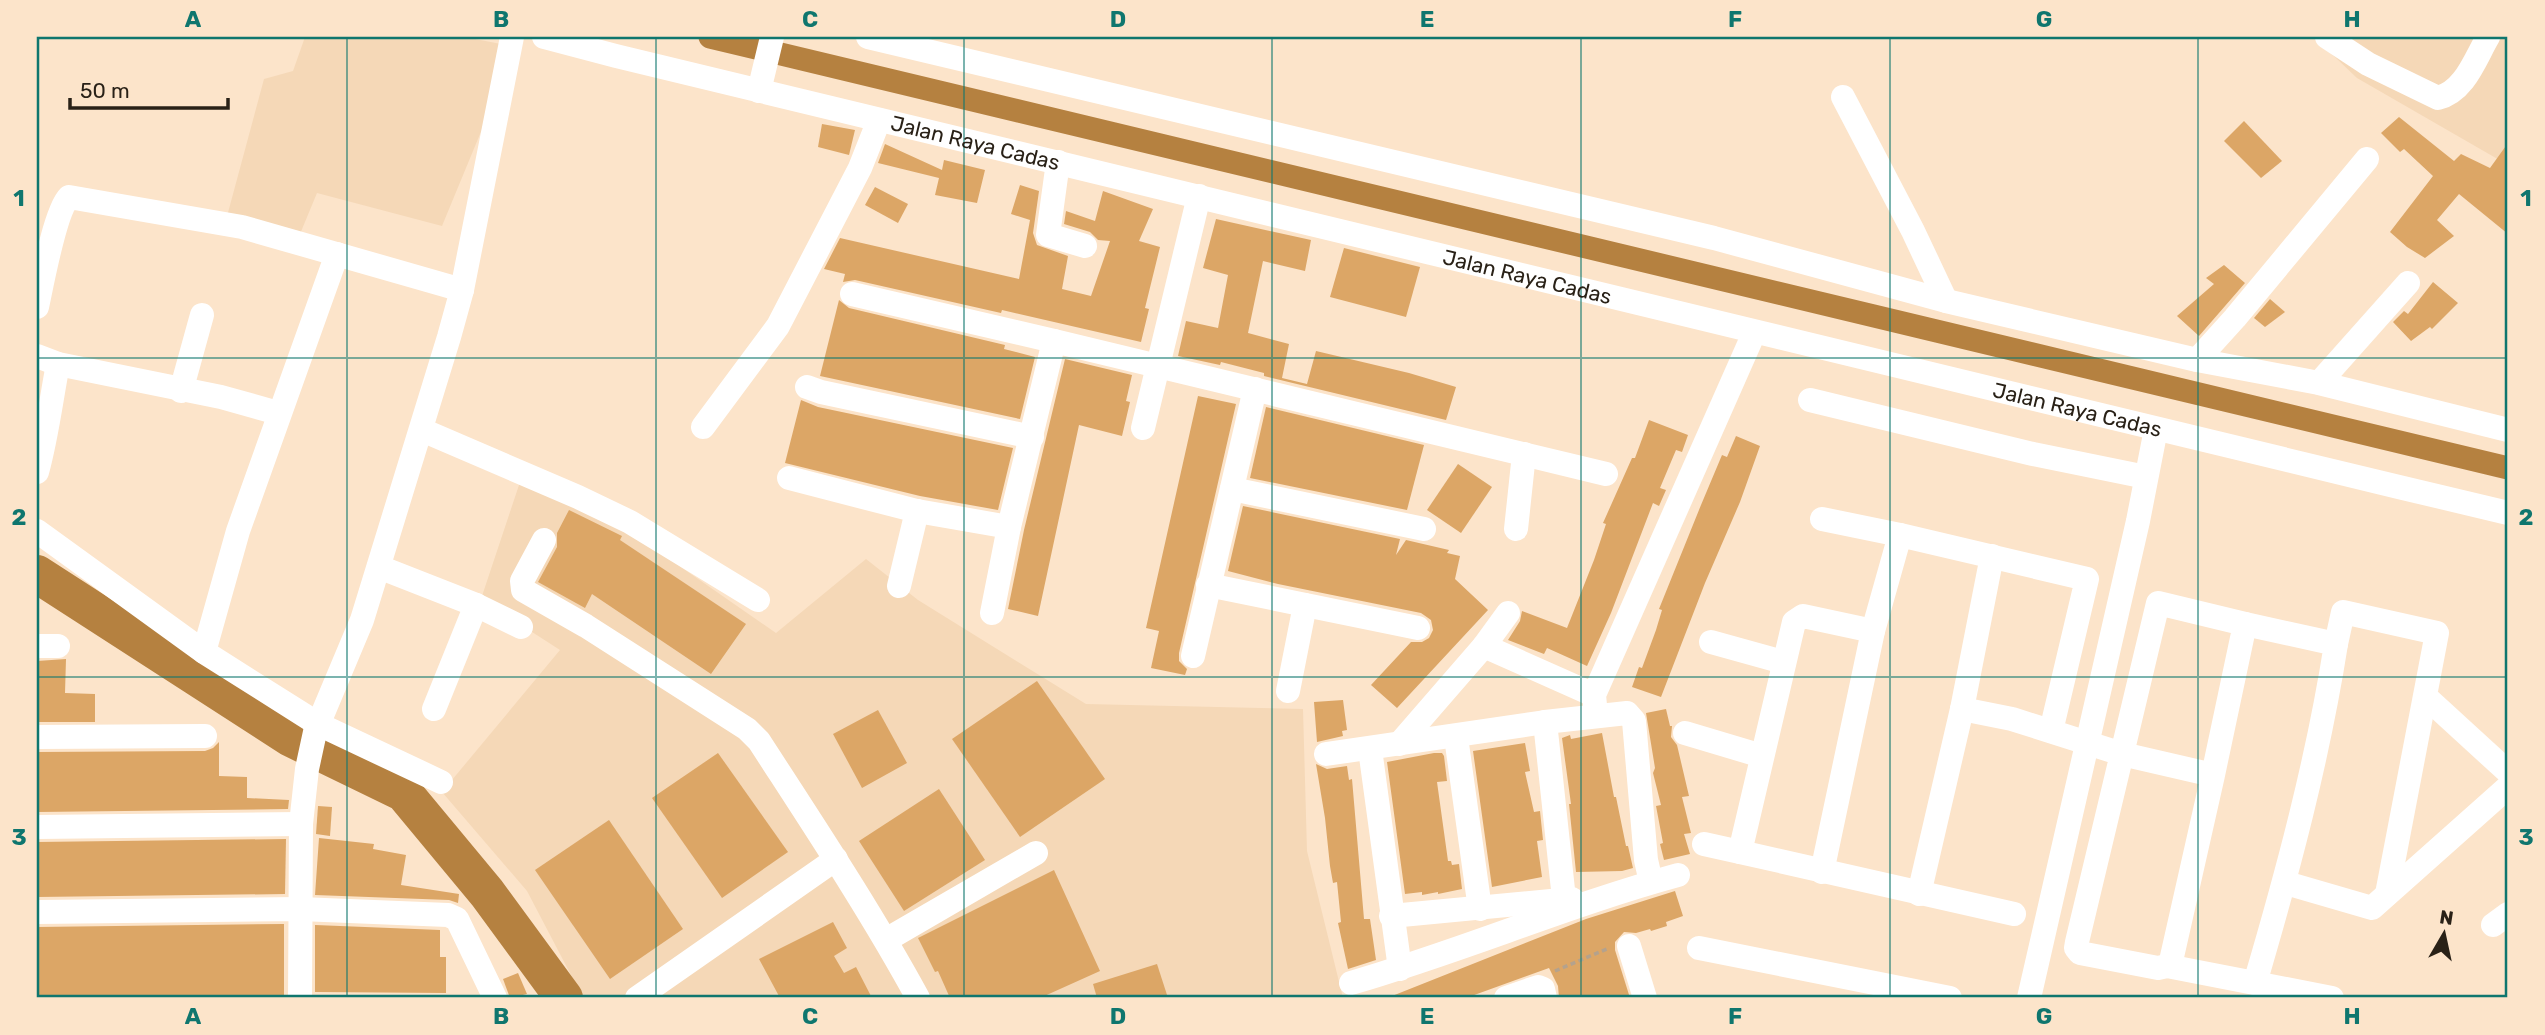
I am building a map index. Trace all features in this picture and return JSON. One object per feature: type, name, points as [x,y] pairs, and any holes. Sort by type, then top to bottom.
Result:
[{"type":"street","points":[[300,998],[301,824],[307,769],[317,728],[362,620],[422,430],[462,290],[512,37]]},
{"type":"street","name":"Jalan Raya Cadas","points":[[544,37],[619,47],[879,120],[2508,513]]},
{"type":"street","points":[[760,87],[772,37]]},
{"type":"street","points":[[867,37],[1714,238],[1946,301],[2197,360],[2319,383],[2508,430]]},
{"type":"street","points":[[2327,37],[2368,64],[2438,98],[2451,94],[2460,86],[2488,37]]},
{"type":"street","points":[[1843,97],[1946,301]]},
{"type":"street","points":[[703,427],[778,326],[860,168],[879,120]]},
{"type":"street","points":[[2197,360],[2367,159]]},
{"type":"street","points":[[1058,162],[1048,234],[1085,246]]},
{"type":"street","points":[[1143,428],[1199,196]]},
{"type":"street","points":[[37,307],[47,223],[69,197],[243,227],[462,290]]},
{"type":"street","points":[[204,652],[239,531],[278,413],[337,254]]},
{"type":"street","points":[[2319,383],[2408,283]]},
{"type":"street","points":[[852,294],[1606,474]]},
{"type":"street","points":[[181,391],[202,315]]},
{"type":"street","points":[[1326,754],[1545,722],[1595,705],[1754,333]]},
{"type":"street","points":[[992,613],[1054,341]]},
{"type":"street","points":[[37,472],[47,435],[47,360],[181,391],[221,397],[278,413]]},
{"type":"street","points":[[807,387],[1032,437]]},
{"type":"street","points":[[1193,656],[1255,389]]},
{"type":"street","points":[[1810,400],[2033,454],[2146,477]]},
{"type":"street","points":[[2029,998],[2138,521],[2156,429]]},
{"type":"street","points":[[422,430],[630,522],[758,600]]},
{"type":"street","points":[[1516,528],[1524,454]]},
{"type":"street","points":[[789,478],[917,511],[1010,527]]},
{"type":"street","points":[[1232,489],[1424,529]]},
{"type":"street","points":[[899,586],[917,511]]},
{"type":"street","points":[[1822,519],[2087,579],[2051,731]]},
{"type":"street","points":[[37,531],[204,652],[317,728],[441,782]]},
{"type":"street","points":[[1822,872],[1873,631],[1900,535]]},
{"type":"street","points":[[544,540],[522,581],[523,590],[586,626],[747,729],[759,741],[836,859],[918,998]]},
{"type":"street","points":[[1919,894],[1962,709],[1992,556]]},
{"type":"street","points":[[379,567],[476,605],[521,627]]},
{"type":"street","points":[[1208,586],[1418,628]]},
{"type":"street","points":[[2332,998],[2167,966],[2158,968],[2080,953],[2076,948],[2158,603],[2336,644]]},
{"type":"street","points":[[433,709],[476,605]]},
{"type":"street","points":[[1289,691],[1305,605]]},
{"type":"street","points":[[2255,983],[2286,883],[2343,612],[2437,633],[2387,894]]},
{"type":"street","points":[[1399,744],[1484,646],[1508,613]]},
{"type":"street","points":[[1740,852],[1794,622],[1803,616],[1873,631]]},
{"type":"street","points":[[2167,966],[2171,961],[2245,624]]},
{"type":"street","points":[[1711,642],[1783,662]]},
{"type":"street","points":[[1484,646],[1595,705],[1627,713],[1633,721],[1646,860],[1651,882]]},
{"type":"street","points":[[2426,697],[2508,772]]},
{"type":"street","points":[[1962,709],[2012,719],[2086,744],[2213,775]]},
{"type":"street","points":[[1545,722],[1564,899]]},
{"type":"street","points":[[1685,733],[1762,756]]},
{"type":"street","points":[[37,737],[205,736]]},
{"type":"street","points":[[1456,737],[1480,909]]},
{"type":"street","points":[[1370,749],[1400,969]]},
{"type":"street","points":[[2286,883],[2372,908],[2508,787]]},
{"type":"street","points":[[37,827],[301,824]]},
{"type":"street","points":[[1704,844],[2014,914]]},
{"type":"street","points":[[886,940],[1036,853]]},
{"type":"street","points":[[637,998],[836,859]]},
{"type":"street","points":[[1351,984],[1605,897],[1678,875]]},
{"type":"street","points":[[1391,916],[1605,897]]},
{"type":"street","points":[[37,912],[300,909],[454,917],[495,998]]},
{"type":"street","points":[[1629,946],[1645,998]]},
{"type":"street","points":[[1699,948],[1900,993],[1950,998]]},
{"type":"street","points":[[1506,998],[1543,993]]},
{"type":"path","points":[[1543,993],[1546,975],[1617,945],[1629,946]]},
{"type":"shaded area","points":[[305,37],[465,37],[516,47],[442,226],[317,193],[300,234],[226,220],[264,79],[293,71]]},
{"type":"shaded area","points":[[2314,37],[2508,37],[2508,165],[2357,78]]},
{"type":"shaded area","points":[[520,482],[642,540],[776,633],[866,559],[918,600],[1086,704],[1303,709],[1307,851],[1343,998],[583,998],[527,891],[442,792],[560,650],[481,599]]},
{"type":"building","points":[[2399,117],[2454,161],[2461,154],[2490,168],[2508,143],[2508,234],[2459,194],[2437,220],[2454,236],[2425,258],[2390,232],[2433,176],[2404,149],[2400,152],[2381,133]]},
{"type":"building","points":[[2244,121],[2282,161],[2261,178],[2224,141]]},
{"type":"building","points":[[822,124],[855,130],[849,155],[818,147]]},
{"type":"building","points":[[885,144],[942,170],[944,160],[985,170],[977,203],[935,195],[939,178],[878,163]]},
{"type":"building","points":[[1020,185],[1039,191],[1033,233],[1037,245],[1068,256],[1062,289],[1091,296],[1110,241],[1098,240],[1090,232],[1064,224],[1066,211],[1095,221],[1103,191],[1153,209],[1139,241],[1160,247],[1145,308],[1149,309],[1141,342],[855,280],[843,282],[845,274],[824,269],[840,238],[1019,279],[1030,220],[1011,214]]},
{"type":"building","points":[[875,187],[908,204],[898,223],[865,205]]},
{"type":"building","points":[[1216,219],[1311,240],[1305,271],[1263,261],[1248,333],[1289,344],[1282,378],[1307,384],[1316,351],[1409,373],[1456,387],[1446,420],[1264,376],[1264,373],[1221,362],[1220,365],[1178,356],[1186,321],[1218,328],[1228,275],[1203,268]]},
{"type":"building","points":[[1344,248],[1420,267],[1406,317],[1330,297]]},
{"type":"building","points":[[2224,265],[2245,283],[2199,336],[2177,316],[2214,284],[2206,278]]},
{"type":"building","points":[[2433,282],[2458,303],[2432,329],[2430,327],[2411,341],[2393,322],[2404,311],[2408,314]]},
{"type":"building","points":[[2270,299],[2285,312],[2265,327],[2254,318]]},
{"type":"building","points":[[839,300],[849,308],[1005,345],[1004,349],[1035,357],[1020,419],[820,376]]},
{"type":"building","points":[[1065,359],[1132,375],[1126,401],[1130,402],[1122,436],[1079,425],[1038,616],[1008,609]]},
{"type":"building","points":[[1198,396],[1236,404],[1179,653],[1179,661],[1187,669],[1185,675],[1151,668],[1159,631],[1146,628]]},
{"type":"building","points":[[801,400],[818,407],[1013,448],[998,510],[920,496],[785,463]]},
{"type":"building","points":[[1266,407],[1424,445],[1407,510],[1250,478]]},
{"type":"building","points":[[1649,420],[1688,435],[1682,452],[1676,450],[1660,488],[1666,490],[1659,506],[1653,503],[1611,613],[1587,666],[1547,648],[1544,654],[1508,640],[1520,621],[1522,611],[1567,628],[1594,560],[1606,524],[1603,523],[1632,458],[1635,458]]},
{"type":"building","points":[[1736,436],[1760,446],[1661,697],[1632,687],[1639,667],[1642,668],[1662,610],[1659,609],[1701,505],[1722,455],[1727,457]]},
{"type":"building","points":[[1458,464],[1492,487],[1461,533],[1427,510]]},
{"type":"building","points":[[1243,506],[1400,539],[1396,555],[1406,540],[1449,550],[1447,553],[1460,556],[1455,579],[1488,610],[1397,708],[1371,685],[1411,642],[1422,642],[1429,638],[1433,630],[1431,620],[1421,613],[1228,571]]},
{"type":"building","points":[[569,510],[622,536],[620,540],[746,624],[711,674],[592,594],[585,608],[538,582],[557,547],[557,533]]},
{"type":"building","points":[[66,659],[65,693],[95,694],[95,722],[37,722],[37,661]]},
{"type":"building","points":[[1037,681],[1105,779],[1020,837],[952,739]]},
{"type":"building","points":[[1343,700],[1347,730],[1342,731],[1343,736],[1317,742],[1314,702]]},
{"type":"building","points":[[1666,709],[1672,726],[1671,737],[1677,745],[1689,796],[1682,797],[1691,833],[1684,834],[1690,854],[1664,860],[1656,806],[1661,805],[1653,773],[1655,768],[1646,713]]},
{"type":"building","points":[[878,710],[907,763],[862,788],[833,734]]},
{"type":"building","points":[[1602,733],[1614,797],[1633,868],[1622,871],[1576,872],[1562,738],[1570,735],[1571,739]]},
{"type":"building","points":[[219,742],[219,776],[247,777],[247,798],[289,800],[288,809],[37,812],[37,752],[205,751]]},
{"type":"building","points":[[1525,743],[1530,771],[1525,772],[1534,812],[1540,811],[1543,840],[1537,841],[1542,877],[1492,887],[1473,751]]},
{"type":"building","points":[[718,753],[788,852],[722,898],[652,798]]},
{"type":"building","points":[[1442,753],[1444,756],[1447,781],[1437,782],[1448,861],[1451,861],[1452,865],[1459,864],[1462,889],[1438,894],[1405,894],[1387,762]]},
{"type":"building","points":[[1316,764],[1327,769],[1347,766],[1349,780],[1352,779],[1364,919],[1370,919],[1376,960],[1348,969],[1338,923],[1341,922],[1337,882],[1333,883]]},
{"type":"building","points":[[939,789],[985,860],[904,911],[859,841]]},
{"type":"building","points":[[318,806],[332,807],[330,836],[316,834]]},
{"type":"building","points":[[609,820],[683,929],[610,979],[535,870]]},
{"type":"building","points":[[319,838],[374,844],[373,849],[406,855],[401,885],[459,894],[458,903],[449,900],[315,895]]},
{"type":"building","points":[[286,839],[285,894],[37,897],[37,842]]},
{"type":"building","points":[[1054,870],[1100,971],[1040,998],[950,998],[938,971],[935,972],[918,938]]},
{"type":"building","points":[[1675,891],[1683,916],[1666,922],[1667,926],[1651,931],[1624,932],[1615,942],[1630,998],[1559,998],[1558,986],[1549,968],[1466,998],[1387,998],[1586,919]]},
{"type":"building","points":[[833,922],[847,948],[834,956],[844,973],[856,967],[872,998],[780,998],[759,959]]},
{"type":"building","points":[[284,924],[284,995],[37,995],[37,927]]},
{"type":"building","points":[[315,925],[440,930],[440,957],[446,957],[446,993],[315,992]]},
{"type":"building","points":[[1157,964],[1168,998],[1097,998],[1093,984]]},
{"type":"building","points":[[518,973],[527,994],[510,998],[503,979]]},
{"type":"waterway","points":[[710,37],[2508,468]]},
{"type":"waterway","points":[[37,574],[291,738],[404,793],[487,893],[564,998]]}]
